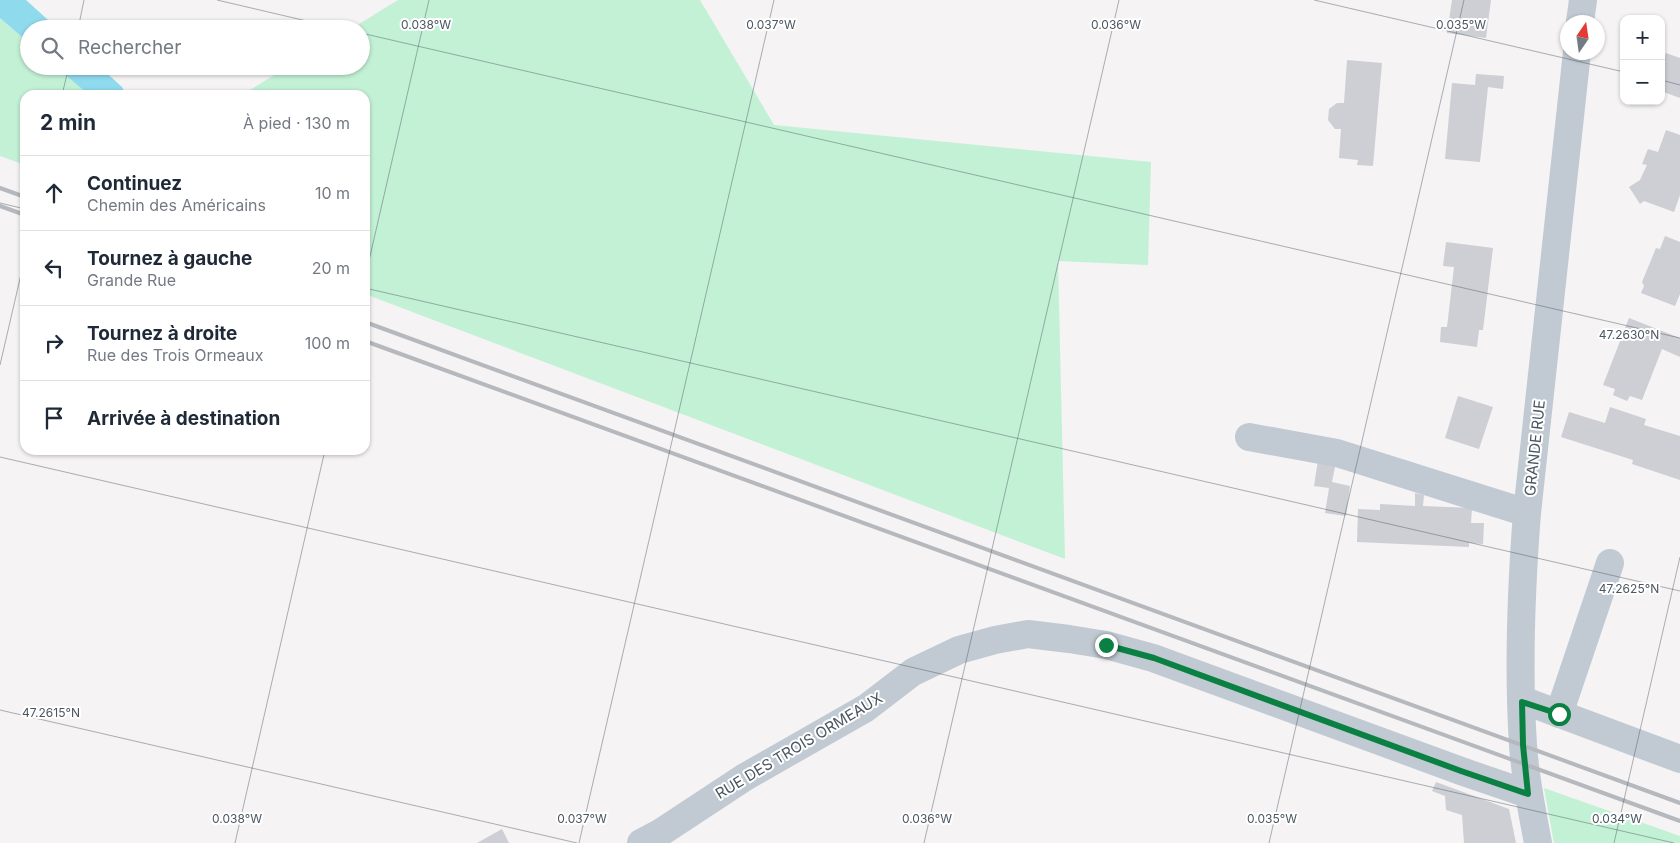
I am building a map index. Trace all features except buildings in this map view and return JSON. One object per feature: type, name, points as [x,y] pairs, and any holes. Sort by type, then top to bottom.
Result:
[{"type":"street","points":[[1581,15],[1583,0]]},
{"type":"street","name":"GRANDE RUE","points":[[1538,843],[1528,794],[1523,745],[1522,580],[1527,513],[1577,60]]},
{"type":"street","points":[[1248,437],[1337,453],[1527,513]]},
{"type":"street","points":[[1559,714],[1610,563]]},
{"type":"street","name":"RUE DES TROIS ORMEAUX","points":[[641,843],[660,833],[745,777],[866,708],[913,672],[959,650],[995,640],[1028,634],[1106,645],[1154,658],[1528,794]]},
{"type":"street","points":[[1522,702],[1680,759]]},
{"type":"green space","points":[[398,0],[700,0],[774,125],[1151,162],[1148,265],[1058,261],[1065,559],[370,296],[370,90],[250,90],[274,75],[370,75],[370,20],[366,20]]},
{"type":"green space","points":[[0,18],[20,35],[20,75],[66,75],[83,90],[20,90],[20,163],[0,156]]},
{"type":"green space","points":[[1544,788],[1680,836],[1680,843],[1554,843]]},
{"type":"water","points":[[0,0],[26,0],[48,20],[20,20],[20,35],[0,18]]},
{"type":"water","points":[[66,75],[109,75],[124,90],[83,90]]},
{"type":"railway","points":[[0,188],[20,195]]},
{"type":"railway","points":[[0,206],[20,213]]},
{"type":"railway","points":[[370,324],[1680,803]]},
{"type":"railway","points":[[370,343],[1680,821]]},
{"type":"route","points":[[1106,645],[1154,658],[1528,794],[1523,745],[1522,702],[1534,704],[1559,714]]}]
